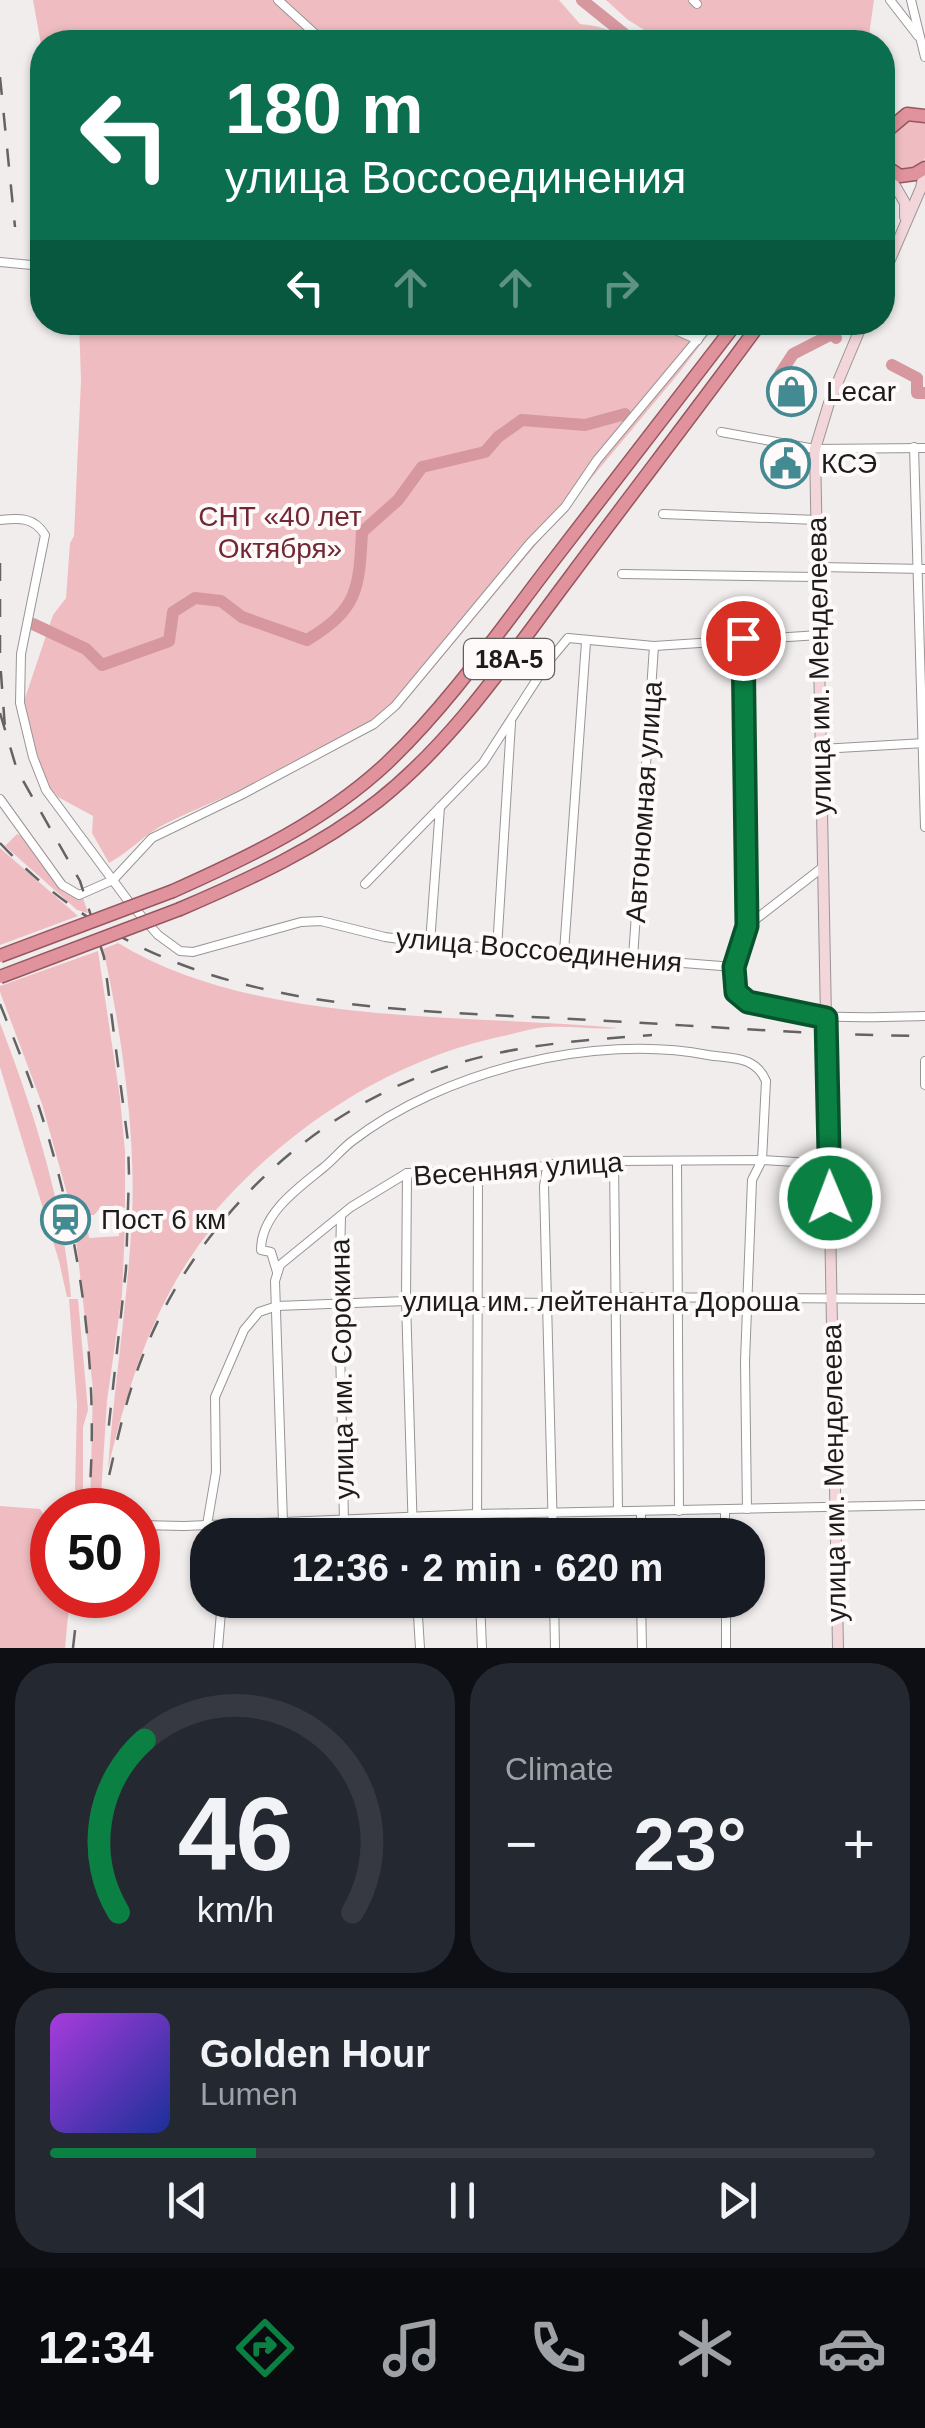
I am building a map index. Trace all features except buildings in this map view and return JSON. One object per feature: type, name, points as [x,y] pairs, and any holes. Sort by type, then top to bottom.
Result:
[{"type":"highway","points":[[895,124],[925,101]]},
{"type":"highway","points":[[907,114],[925,116]]},
{"type":"highway","points":[[895,173],[915,174],[925,168]]},
{"type":"highway","name":"18А-5","points":[[0,956],[173,891],[290,834],[386,764],[488,648],[726,335]]},
{"type":"highway","name":"18А-5","points":[[0,977],[180,909],[268,870],[318,843],[379,800],[429,756],[506,662],[751,335]]},
{"type":"main road","points":[[895,248],[923,188],[925,168]]},
{"type":"main road","points":[[895,186],[904,203],[904,228]]},
{"type":"main road","name":"улица им. Менделеева","points":[[838,1648],[815,449],[829,403],[858,335]]},
{"type":"street","points":[[278,0],[311,30]]},
{"type":"street","points":[[890,0],[920,39]]},
{"type":"street","points":[[911,0],[925,58]]},
{"type":"street","points":[[895,175],[923,188]]},
{"type":"street","points":[[0,262],[30,265]]},
{"type":"street","points":[[687,335],[698,340]]},
{"type":"street","points":[[0,799],[72,893],[88,892],[113,880],[152,838],[374,724],[395,706],[565,507],[597,460],[702,335]]},
{"type":"street","points":[[721,432],[815,449],[925,448]]},
{"type":"street","points":[[914,447],[921,569],[925,827]]},
{"type":"street","points":[[664,514],[817,520]]},
{"type":"street","points":[[0,520],[24,518],[38,524],[45,535],[21,654],[20,702],[33,758],[46,790],[113,880]]},
{"type":"street","points":[[622,574],[921,569]]},
{"type":"street","points":[[365,884],[482,763],[568,638],[654,646],[819,635]]},
{"type":"street","points":[[743,638],[747,926],[734,967],[736,992],[748,1002],[826,1018],[925,1016]]},
{"type":"street","points":[[564,952],[586,642]]},
{"type":"street","name":"Автономная улица","points":[[632,958],[654,646]]},
{"type":"street","points":[[497,948],[511,721]]},
{"type":"street","points":[[821,749],[924,743]]},
{"type":"street","points":[[430,942],[440,807]]},
{"type":"street","points":[[747,926],[823,867]]},
{"type":"street","name":"улица Воссоединения","points":[[113,880],[158,935],[180,952],[206,950],[301,922],[339,923],[364,932],[430,942],[734,967]]},
{"type":"street","points":[[283,1518],[274,1281],[277,1272],[270,1252],[261,1250],[276,1212],[295,1188],[352,1141],[407,1107],[478,1076],[517,1065],[632,1050],[682,1050],[752,1063],[766,1081],[762,1160],[752,1180],[745,1361],[747,1509]]},
{"type":"street","points":[[924,1061],[925,1084]]},
{"type":"street","name":"Весенняя улица","points":[[277,1272],[292,1254],[341,1216],[407,1173],[478,1172],[614,1161],[762,1160],[829,1164]]},
{"type":"street","points":[[614,1161],[618,1511]]},
{"type":"street","points":[[677,1162],[679,1511]]},
{"type":"street","points":[[552,1164],[544,1186],[553,1518]]},
{"type":"street","points":[[477,1518],[478,1172]]},
{"type":"street","points":[[407,1173],[411,1516]]},
{"type":"street","name":"улица им. Сорокина","points":[[341,1216],[344,1518]]},
{"type":"street","name":"улица им. лейтенанта Дороша","points":[[277,1306],[406,1301],[545,1303],[615,1298],[925,1299]]},
{"type":"street","points":[[207,1518],[216,1472],[215,1397],[244,1330],[259,1312],[277,1306]]},
{"type":"street","points":[[384,1518],[925,1505]]},
{"type":"street","points":[[725,1510],[725,1518]]},
{"type":"street","points":[[640,1511],[640,1518]]},
{"type":"street","points":[[160,1525],[190,1525]]},
{"type":"street","points":[[218,1648],[220,1618]]},
{"type":"street","points":[[418,1618],[420,1648]]},
{"type":"street","points":[[481,1618],[482,1648]]},
{"type":"street","points":[[554,1618],[555,1648]]},
{"type":"street","points":[[641,1618],[642,1648]]},
{"type":"street","points":[[726,1618],[726,1648]]},
{"type":"green space","points":[[33,0],[559,0],[580,24],[607,30],[38,30]]},
{"type":"green space","points":[[606,0],[874,0],[870,30],[644,30]]},
{"type":"green space","points":[[925,118],[925,158],[919,168],[900,171],[895,166],[895,128]]},
{"type":"green space","name":"СНТ «40 лет Октября»","points":[[79,335],[708,335],[399,709],[344,744],[165,824],[109,863],[92,833],[93,816],[58,797],[50,788],[37,756],[24,701],[53,615],[66,598],[70,543],[74,536]]},
{"type":"green space","points":[[17,834],[65,891],[83,898],[88,913],[77,910],[5,846]]},
{"type":"green space","points":[[0,848],[78,916],[0,945]]},
{"type":"green space","points":[[118,943],[173,970],[232,990],[295,1003],[427,1017],[618,1028],[535,1028],[469,1044],[388,1077],[349,1098],[277,1150],[215,1211],[218,1221],[178,1276],[162,1306],[136,1370],[108,1469],[133,1185],[126,1082],[103,949]]},
{"type":"green space","points":[[98,951],[125,1151],[125,1208],[115,1205],[117,1217],[102,1206],[94,1215],[89,1215],[88,1206],[86,1215],[73,1215],[42,1104],[0,992],[0,986]]},
{"type":"green space","points":[[0,1023],[45,1158],[61,1227],[71,1297],[67,1297],[0,1067]]},
{"type":"green space","points":[[86,1218],[89,1238],[119,1236],[119,1226],[125,1228],[122,1295],[107,1401],[101,1488],[91,1488],[93,1389],[74,1222]]},
{"type":"green space","points":[[69,1299],[78,1299],[88,1410],[83,1427],[83,1488],[75,1488],[77,1405]]},
{"type":"green space","points":[[0,1506],[30,1508],[30,1618],[68,1618],[65,1648],[0,1648]]},
{"type":"waterway","points":[[582,0],[619,30]]},
{"type":"waterway","points":[[780,374],[793,354],[830,335]]},
{"type":"waterway","points":[[833,335],[836,338]]},
{"type":"waterway","points":[[892,365],[917,378],[917,393],[925,393]]},
{"type":"waterway","points":[[33,624],[86,649],[102,665],[169,641],[173,612],[195,598],[221,601],[242,617],[307,640],[346,607],[357,583],[362,532],[398,500],[422,467],[485,452],[522,420],[585,425],[625,414]]},
{"type":"railway","points":[[0,77],[15,227]]},
{"type":"railway","points":[[0,563],[5,728]]},
{"type":"railway","points":[[0,713],[17,770],[80,881],[104,957],[129,1175],[126,1269],[107,1442]]},
{"type":"railway","points":[[0,843],[63,899],[130,942],[201,971],[275,992],[430,1011],[925,1036]]},
{"type":"railway","points":[[0,1004],[53,1152],[76,1253],[92,1408],[89,1488]]},
{"type":"railway","points":[[106,1488],[135,1377],[157,1323],[185,1273],[219,1225],[258,1182],[302,1144],[350,1111],[402,1084],[456,1064],[529,1047],[652,1035]]},
{"type":"railway","points":[[73,1648],[76,1618]]},
{"type":"place","name":"Lecar","points":[[791,391]]},
{"type":"place","name":"КСЭ","points":[[786,463]]},
{"type":"place","name":"Пост 6 км","points":[[66,1219]]},
{"type":"route","points":[[743,638],[747,926],[734,967],[736,992],[748,1002],[826,1018],[830,1198]]}]
